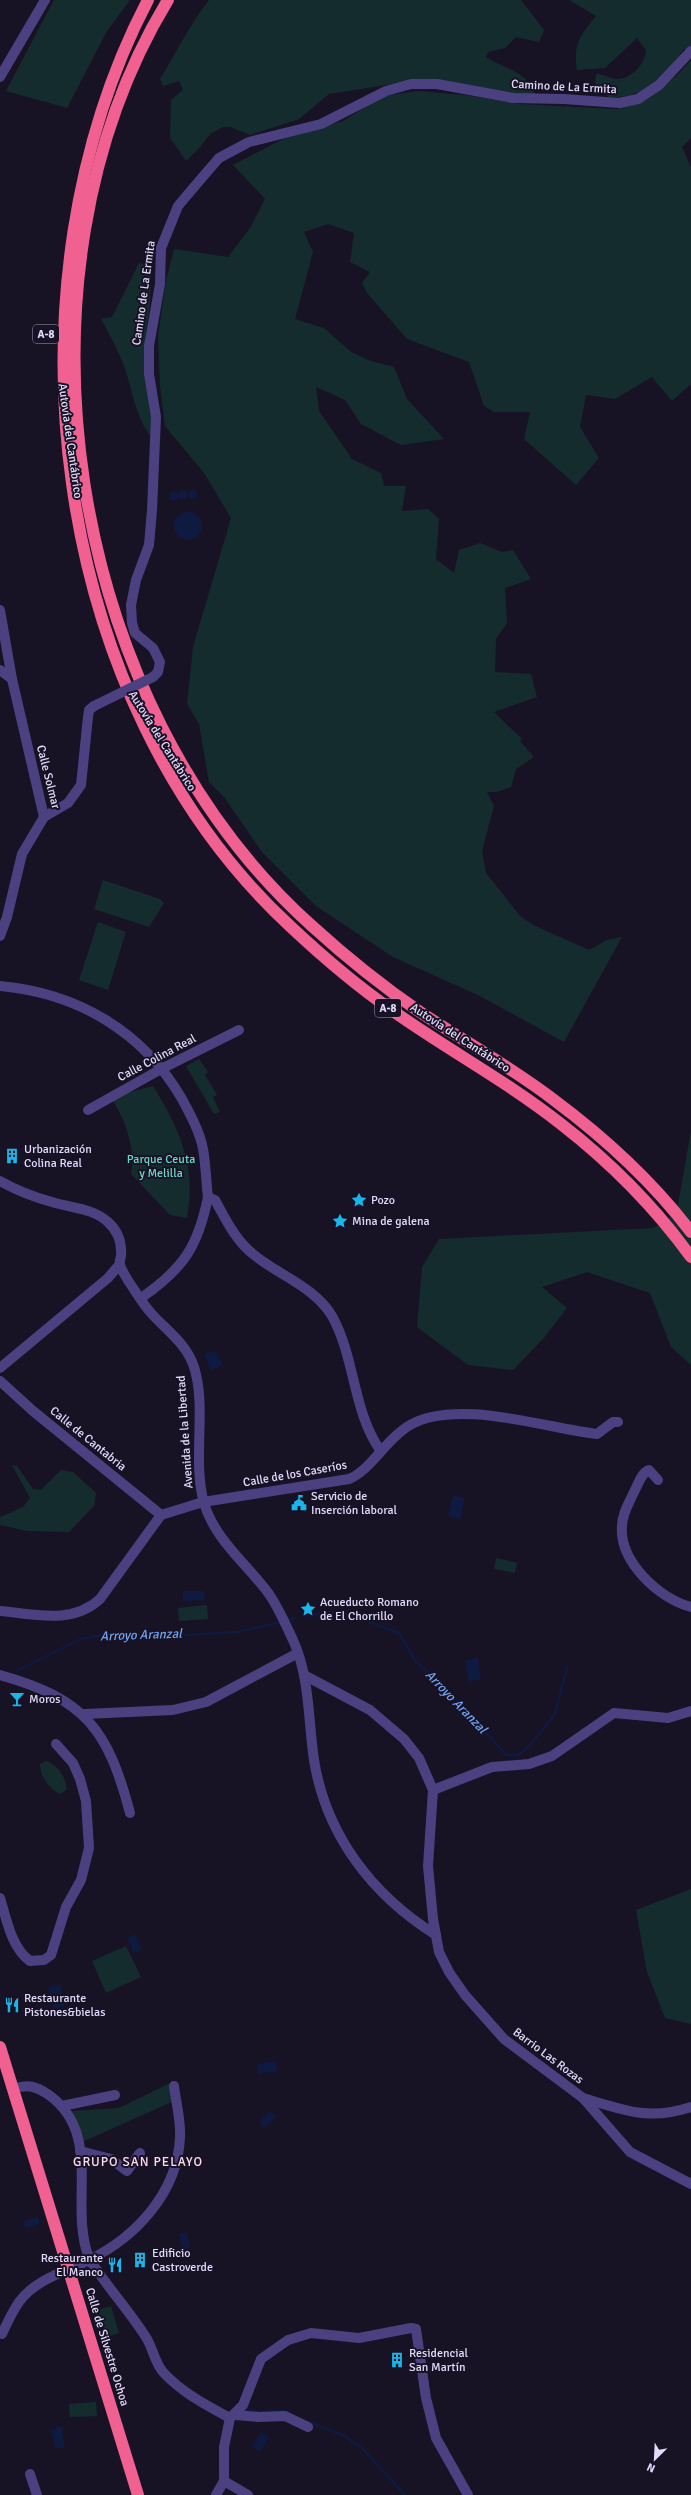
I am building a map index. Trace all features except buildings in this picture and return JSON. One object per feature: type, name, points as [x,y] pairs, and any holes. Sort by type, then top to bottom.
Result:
[{"type":"highway","points":[[115,45],[148,0]]},
{"type":"highway","points":[[80,153],[91,123],[117,70],[152,19],[168,0]]},
{"type":"highway","name":"Autovía del Cantábrico","points":[[60,478],[78,558],[102,625],[123,674],[171,759],[219,827],[274,890],[352,961],[418,1011],[488,1054],[555,1100],[622,1155],[691,1232]]},
{"type":"highway","name":"Autovía del Cantábrico","points":[[110,680],[125,712],[158,767],[206,836],[263,901],[320,953],[394,1012],[560,1123],[611,1165],[669,1226],[691,1257]]},
{"type":"highway","name":"Calle de Silvestre Ochoa","points":[[0,2047],[138,2495]]},
{"type":"street","points":[[0,77],[45,0]]},
{"type":"street","name":"Camino de La Ermita","points":[[44,817],[68,803],[82,785],[89,710],[94,706],[154,677],[158,672],[160,662],[153,648],[135,633],[132,623],[131,605],[136,580],[149,545],[151,532],[157,431],[149,374],[149,346],[160,284],[161,248],[178,206],[219,158],[248,142],[321,124],[386,91],[411,84],[437,84],[512,98],[564,99],[620,104],[638,99],[659,85],[691,51]]},
{"type":"street","name":"Calle Solmar","points":[[0,610],[12,679],[44,817],[22,854],[7,918],[0,936]]},
{"type":"street","points":[[0,670],[12,679]]},
{"type":"street","points":[[0,986],[25,988],[53,995],[102,1016],[129,1035],[162,1068],[189,1111],[203,1148],[208,1197],[198,1236],[185,1259],[171,1276],[141,1298]]},
{"type":"street","name":"Calle Colina Real","points":[[88,1110],[162,1068],[239,1030]]},
{"type":"street","points":[[0,1181],[13,1189],[38,1198],[100,1215],[118,1235],[121,1254],[120,1264],[108,1278],[0,1368]]},
{"type":"street","points":[[208,1197],[215,1200],[228,1224],[252,1253],[305,1289],[331,1315],[345,1343],[365,1422],[380,1450]]},
{"type":"street","name":"Avenida de la Libertad","points":[[120,1264],[151,1313],[172,1332],[186,1351],[194,1368],[197,1382],[198,1443],[204,1502],[216,1532],[270,1596],[294,1642],[298,1653]]},
{"type":"street","name":"Calle de Cantabria","points":[[0,1381],[33,1411],[161,1515]]},
{"type":"street","name":"Calle de los Caseríos","points":[[161,1515],[204,1502],[349,1479],[364,1470],[380,1450],[401,1430],[431,1417],[483,1415],[597,1434],[613,1422],[618,1422]]},
{"type":"street","points":[[658,1480],[649,1470],[642,1476],[624,1514],[622,1524],[623,1542],[626,1552],[642,1573],[663,1593],[673,1600],[691,1607]]},
{"type":"street","points":[[0,1611],[61,1616],[89,1609],[100,1599],[161,1515]]},
{"type":"street","points":[[85,1714],[173,1710],[206,1702],[298,1653],[304,1675],[314,1759],[321,1793],[335,1828],[352,1856],[375,1886],[411,1918],[436,1935]]},
{"type":"street","points":[[0,1675],[22,1680],[85,1714],[100,1734],[116,1763],[130,1814]]},
{"type":"street","points":[[304,1675],[370,1710],[386,1723],[419,1758],[433,1790],[492,1767],[528,1764],[552,1756],[614,1713],[668,1718],[691,1711]]},
{"type":"street","points":[[0,1899],[15,1946],[23,1956],[30,1961],[44,1960],[51,1955],[66,1907],[81,1880],[90,1848],[86,1801],[80,1779],[73,1763],[56,1744]]},
{"type":"street","name":"Barrio Las Rozas","points":[[433,1790],[428,1866],[439,1952],[449,1972],[484,2018],[515,2048],[583,2098],[630,2152],[691,2184]]},
{"type":"street","points":[[13,2089],[26,2085],[40,2089],[60,2104],[73,2122],[80,2151],[83,2183],[80,2219],[82,2236],[89,2260],[147,2340],[162,2371],[181,2388],[233,2416],[285,2416],[308,2427]]},
{"type":"street","points":[[2,2334],[20,2301],[45,2279],[89,2260],[123,2238],[151,2214],[167,2185],[177,2159],[180,2140],[174,2086]]},
{"type":"street","points":[[60,2104],[115,2095]]},
{"type":"street","name":"Barrio Las Rozas","points":[[583,2098],[633,2114],[676,2112],[691,2107]]},
{"type":"street","points":[[80,2151],[111,2159],[127,2171],[140,2153]]},
{"type":"street","points":[[216,2495],[224,2481],[224,2447],[233,2416],[247,2396],[261,2359],[288,2340],[311,2333],[359,2338],[411,2328],[416,2329],[419,2340],[426,2398],[436,2438],[468,2495]]},
{"type":"street","points":[[30,2474],[37,2495]]},
{"type":"street","points":[[224,2481],[248,2495]]},
{"type":"green space","points":[[54,0],[130,0],[107,31],[67,108],[6,91]]},
{"type":"green space","points":[[209,0],[521,0],[544,30],[539,42],[516,37],[505,48],[488,52],[486,57],[521,75],[527,80],[535,95],[514,95],[412,81],[329,94],[299,119],[250,135],[230,127],[223,127],[210,134],[186,161],[170,138],[171,100],[183,90],[179,81],[163,86],[160,79],[189,29]]},
{"type":"green space","points":[[569,0],[691,0],[691,50],[684,49],[668,69],[652,85],[633,94],[621,97],[608,97],[595,83],[596,74],[617,79],[633,74],[643,60],[646,50],[637,38],[605,68],[577,70],[576,53],[579,41],[596,16]]},
{"type":"green space","points":[[691,60],[691,138],[682,147],[691,167],[691,384],[672,401],[652,377],[615,399],[586,395],[580,427],[599,458],[576,485],[524,439],[530,412],[494,412],[484,406],[469,362],[407,339],[367,293],[362,283],[370,272],[350,262],[354,233],[328,224],[304,232],[313,252],[295,319],[324,328],[351,352],[371,361],[394,367],[407,399],[444,439],[401,445],[361,424],[345,400],[316,387],[319,411],[352,459],[381,473],[384,486],[406,486],[402,511],[428,509],[439,519],[436,559],[454,573],[459,550],[480,543],[502,552],[513,550],[531,579],[505,588],[507,623],[496,639],[495,672],[531,674],[537,697],[494,712],[522,739],[520,741],[534,757],[516,769],[511,787],[497,792],[487,792],[494,806],[482,851],[486,873],[520,916],[533,925],[589,950],[607,940],[622,937],[564,1042],[480,996],[393,957],[316,906],[262,852],[224,797],[209,782],[199,724],[187,704],[193,647],[231,518],[204,473],[165,426],[160,386],[158,336],[166,280],[174,249],[228,257],[250,228],[265,199],[233,165],[283,139],[343,121],[383,96],[418,91],[465,95],[520,104],[617,109],[647,99],[676,76]]},
{"type":"green space","points":[[139,263],[145,265],[151,275],[150,304],[145,339],[146,367],[152,408],[152,438],[146,430],[138,413],[122,360],[101,319],[112,317]]},
{"type":"green space","points":[[103,880],[160,899],[164,903],[149,927],[94,909]]},
{"type":"green space","points":[[98,922],[126,932],[108,990],[79,980]]},
{"type":"green space","points":[[199,1059],[208,1072],[205,1075],[217,1095],[213,1097],[220,1112],[214,1114],[186,1066]]},
{"type":"green space","name":"Parque Ceuta y Melilla","points":[[153,1086],[171,1117],[184,1149],[190,1182],[187,1218],[170,1215],[131,1174],[131,1144],[125,1124],[110,1097]]},
{"type":"green space","points":[[691,1131],[691,1365],[671,1347],[650,1293],[587,1272],[542,1287],[567,1308],[543,1339],[513,1370],[468,1365],[417,1327],[422,1267],[439,1239],[653,1228],[667,1220],[677,1210]]},
{"type":"green space","points":[[12,1465],[17,1466],[33,1489],[41,1490],[61,1470],[73,1472],[96,1493],[94,1506],[69,1532],[27,1531],[0,1525],[0,1517],[23,1507],[30,1498]]},
{"type":"green space","points":[[496,1558],[517,1563],[515,1573],[494,1569]]},
{"type":"green space","points":[[207,1605],[208,1619],[179,1621],[178,1608]]},
{"type":"green space","points":[[46,1761],[57,1768],[65,1780],[67,1789],[60,1794],[52,1789],[43,1777],[40,1764]]},
{"type":"green space","points":[[691,1889],[691,2024],[665,2018],[647,1972],[636,1910]]},
{"type":"green space","points":[[126,1946],[141,1977],[106,1993],[92,1961]]},
{"type":"green space","points":[[172,2082],[174,2101],[82,2142],[72,2111],[119,2108]]},
{"type":"green space","points":[[111,2306],[119,2333],[107,2337],[98,2310]]},
{"type":"green space","points":[[96,2402],[97,2416],[70,2417],[69,2404]]},
{"type":"water","points":[[193,489],[198,494],[193,499],[188,494]]},
{"type":"water","points":[[183,490],[188,495],[183,500],[178,495]]},
{"type":"water","points":[[172,492],[176,492],[178,496],[176,500],[172,500],[170,498],[170,494]]},
{"type":"water","points":[[188,512],[198,516],[202,526],[198,536],[188,540],[178,536],[174,526],[178,516]]},
{"type":"water","points":[[212,1351],[218,1355],[223,1365],[211,1370],[204,1354]]},
{"type":"water","points":[[453,1495],[465,1498],[460,1519],[448,1516]]},
{"type":"water","points":[[183,1591],[204,1591],[205,1600],[183,1601]]},
{"type":"water","points":[[478,1658],[481,1679],[469,1682],[465,1660]]},
{"type":"water","points":[[135,1934],[142,1950],[134,1953],[127,1938]]},
{"type":"water","points":[[60,1985],[65,2006],[54,2009],[48,1987]]},
{"type":"water","points":[[276,2061],[277,2071],[258,2074],[257,2064]]},
{"type":"water","points":[[270,2111],[276,2117],[264,2128],[259,2122]]},
{"type":"water","points":[[38,2217],[40,2224],[25,2228],[24,2221]]},
{"type":"water","points":[[187,2233],[190,2247],[185,2250],[182,2249],[179,2234]]},
{"type":"water","points":[[59,2426],[63,2428],[62,2431],[65,2447],[56,2449],[51,2431]]},
{"type":"water","points":[[261,2432],[269,2437],[260,2452],[252,2447]]},
{"type":"waterway","name":"Arroyo Aranzal","points":[[304,1616],[336,1612],[351,1615],[399,1633],[416,1662],[445,1687],[506,1755],[519,1755],[530,1745],[555,1714],[567,1667]]},
{"type":"waterway","name":"Arroyo Aranzal","points":[[286,1621],[295,1618]]},
{"type":"waterway","name":"Arroyo Aranzal","points":[[17,1671],[81,1639],[102,1635],[186,1635],[238,1632],[281,1622]]},
{"type":"waterway","points":[[244,2410],[263,2412],[282,2410],[288,2412]]},
{"type":"waterway","points":[[311,2423],[345,2436],[363,2449],[405,2495]]},
{"type":"place","name":"Urbanización Colina Real","points":[[12,1156]]},
{"type":"place","name":"Pozo","points":[[359,1200]]},
{"type":"place","name":"Mina de galena","points":[[340,1221]]},
{"type":"place","name":"Servicio de Inserción laboral","points":[[299,1503]]},
{"type":"place","name":"Acueducto Romano de El Chorrillo","points":[[308,1609]]},
{"type":"place","name":"Moros","points":[[17,1699]]},
{"type":"place","name":"Restaurante Pistones&bielas","points":[[12,2005]]},
{"type":"place","name":"Edificio Castroverde","points":[[140,2260]]},
{"type":"place","name":"Restaurante El Manco","points":[[115,2265]]},
{"type":"place","name":"Residencial San Martín","points":[[397,2360]]},
{"type":"district","name":"GRUPO SAN PELAYO","points":[[138,2162]]}]
